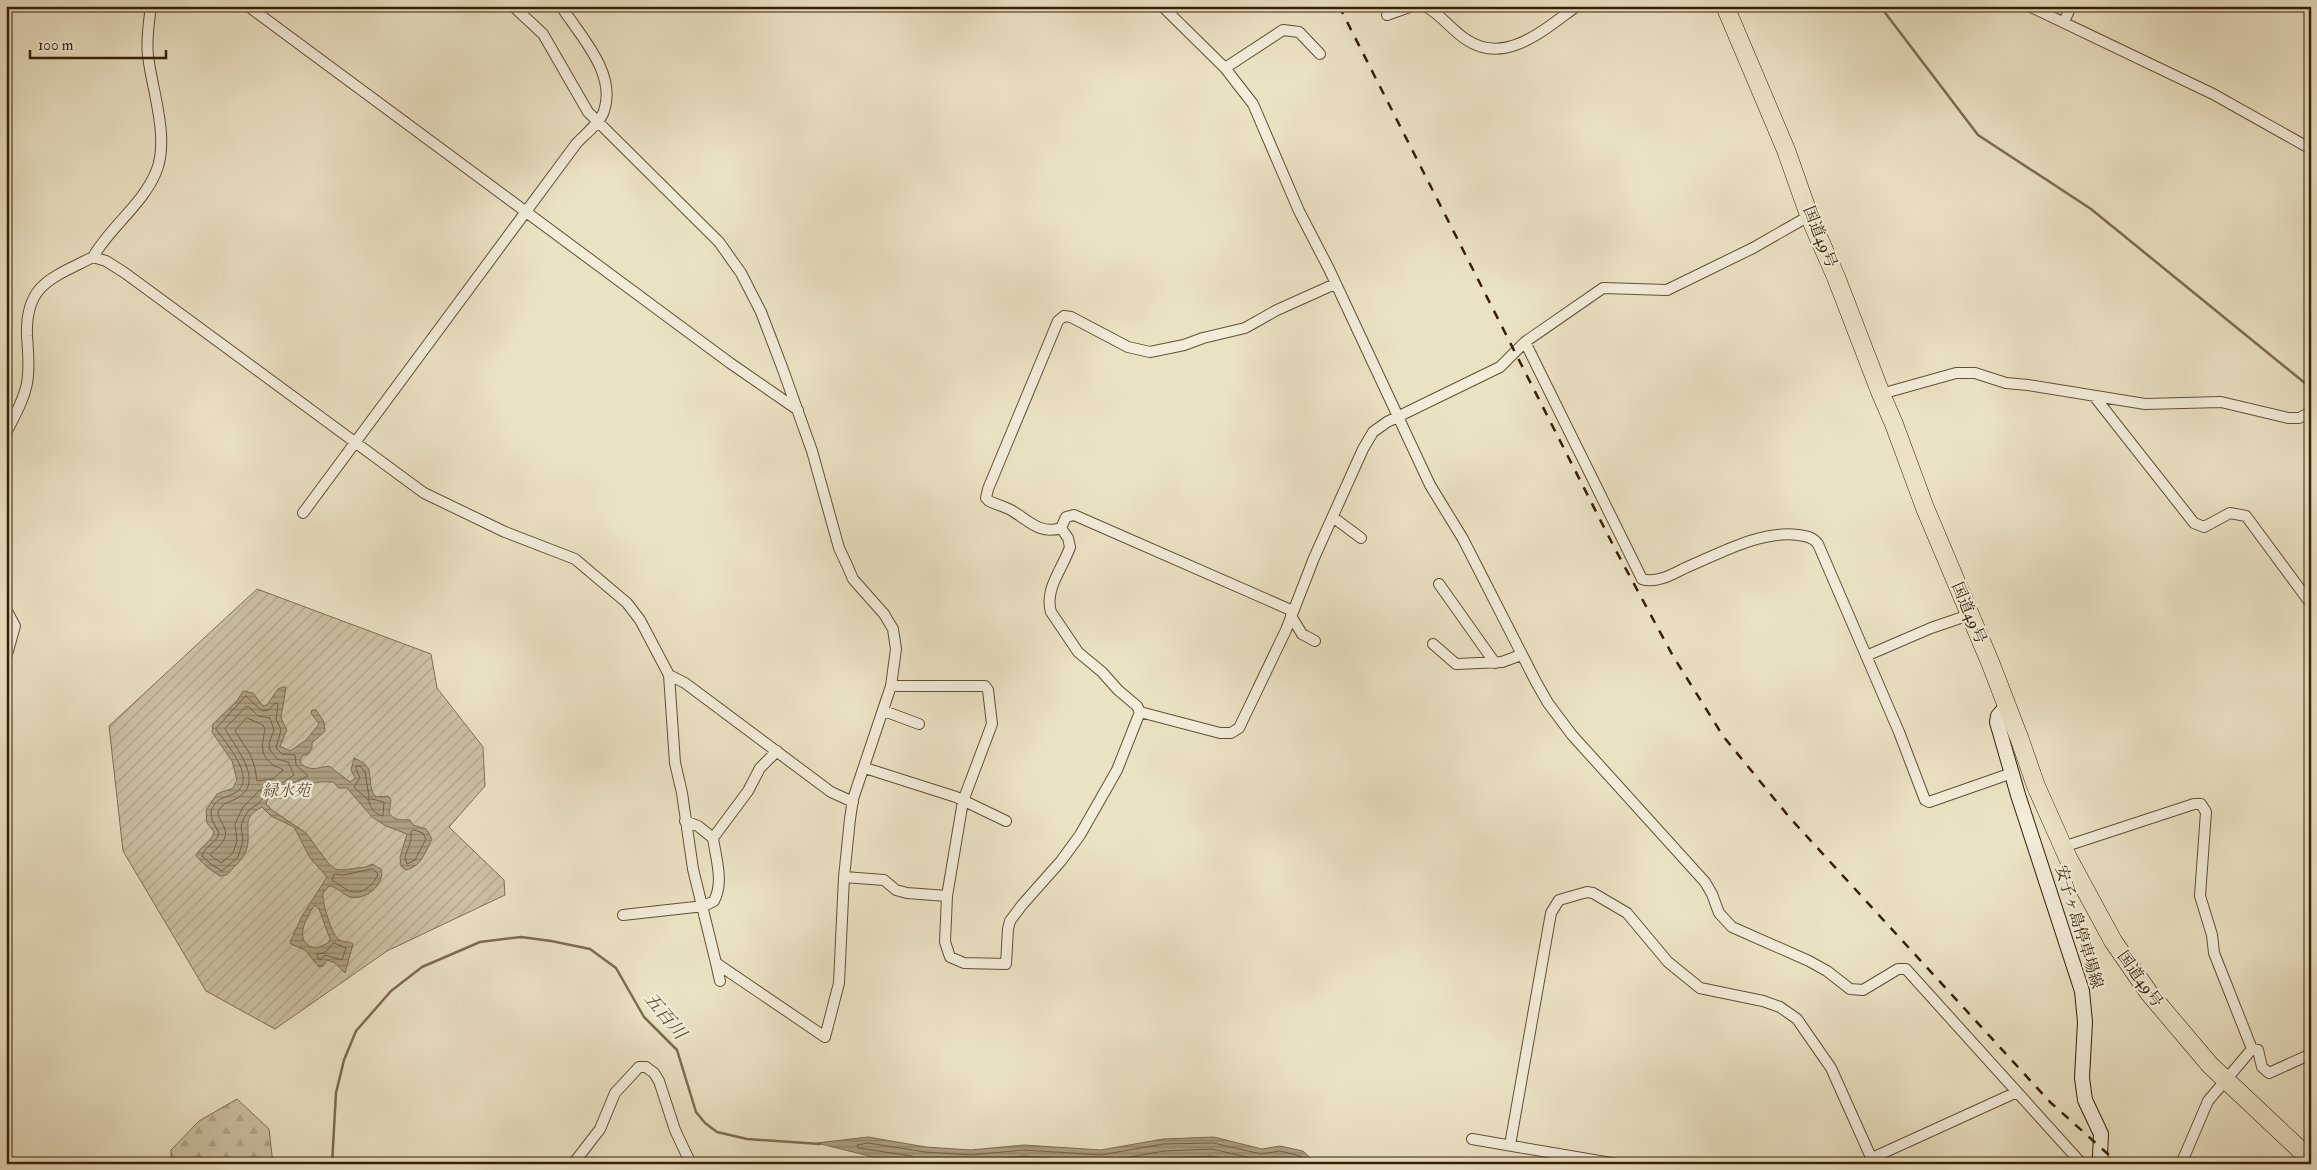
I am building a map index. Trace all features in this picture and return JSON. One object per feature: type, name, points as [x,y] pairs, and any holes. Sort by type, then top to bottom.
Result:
[{"type":"highway","name":"国道49号","points":[[1725,6],[1786,150],[1810,218],[1854,322],[1925,508],[2007,706],[2036,786],[2063,847],[2108,933],[2136,974],[2194,1047],[2226,1081],[2311,1160]]},
{"type":"main road","name":"安子ヶ島停車場線","points":[[2007,706],[1998,716],[1997,722],[2082,991],[2085,1022],[2082,1078],[2085,1100],[2101,1134],[2100,1156],[2104,1164]]},
{"type":"street","points":[[6,432],[27,384],[29,370],[27,315],[29,305],[42,286],[93,257],[103,241],[150,185],[159,164],[158,117],[148,53],[151,6]]},
{"type":"street","points":[[248,6],[730,363],[798,410]]},
{"type":"street","points":[[513,6],[543,34],[583,105],[597,122],[719,242],[741,273],[761,312],[798,410],[847,565],[854,578],[894,629],[896,649],[891,686],[866,768],[853,802],[844,877],[839,983],[825,1037],[716,963]]},
{"type":"street","points":[[303,513],[527,213],[576,144],[604,112],[607,92],[606,81],[596,60],[561,6]]},
{"type":"street","points":[[1162,6],[1225,68],[1253,104],[1292,195],[1399,416],[1430,485],[1463,539],[1521,655],[1548,703],[1572,735],[1705,882],[1719,912],[1727,923],[1740,931],[1827,971],[1852,990],[1862,990],[1898,969],[1906,970],[2082,1164]]},
{"type":"street","points":[[1387,15],[1412,6]]},
{"type":"street","points":[[1425,6],[1440,15],[1466,40],[1474,44],[1502,48],[1523,44],[1577,6]]},
{"type":"street","points":[[2029,6],[2213,94],[2311,149]]},
{"type":"street","points":[[2064,22],[2071,6]]},
{"type":"street","points":[[1225,68],[1283,30],[1299,32],[1320,54]]},
{"type":"street","points":[[1140,712],[1220,733],[1236,731],[1292,614],[1314,558],[1370,437],[1380,427],[1500,367],[1525,342],[1603,288],[1667,290],[1753,248],[1802,220],[1810,218]]},
{"type":"street","points":[[93,257],[106,261],[125,274],[434,499],[581,564],[627,602],[650,637],[669,675],[675,763],[693,869],[704,906],[720,981]]},
{"type":"street","points":[[1060,528],[1047,530],[1033,525],[1009,509],[989,501],[986,494],[1061,318],[1071,317],[1128,347],[1150,352],[1184,345],[1203,338],[1245,328],[1277,310],[1335,284]]},
{"type":"street","points":[[1525,342],[1642,579],[1648,581],[1664,577],[1744,544],[1774,536],[1790,534],[1810,537],[1818,544],[1899,732],[1925,800],[1929,802],[2012,773]]},
{"type":"street","points":[[1881,394],[1967,372],[2006,383],[2145,404],[2221,402],[2288,418],[2299,418],[2311,412]]},
{"type":"street","points":[[2094,396],[2194,523],[2204,527],[2230,513],[2246,516],[2311,604]]},
{"type":"street","points":[[1060,528],[1066,516],[1074,515],[1292,614],[1302,634],[1315,640]]},
{"type":"street","points":[[1334,518],[1361,538]]},
{"type":"street","points":[[891,686],[987,687],[992,724],[963,800],[947,896],[945,942],[950,957],[964,963],[1006,964],[1010,922],[1080,836],[1117,770],[1140,712],[1137,706],[1118,690],[1102,672],[1078,652],[1051,612],[1048,605],[1051,588],[1070,547],[1068,538],[1060,528]]},
{"type":"street","points":[[1439,584],[1495,663]]},
{"type":"street","points":[[6,609],[15,626],[6,658]]},
{"type":"street","points":[[1866,656],[1931,628],[1969,615]]},
{"type":"street","points":[[1433,644],[1456,664],[1495,663],[1521,655]]},
{"type":"street","points":[[669,675],[685,683],[831,792],[853,802]]},
{"type":"street","points":[[884,711],[919,724]]},
{"type":"street","points":[[623,915],[704,906],[714,902],[719,889],[713,838],[748,791],[760,768],[776,751]]},
{"type":"street","points":[[866,768],[963,800],[1006,821]]},
{"type":"street","points":[[2063,847],[2194,804],[2201,804],[2206,812],[2200,896],[2212,935],[2214,953],[2252,1049]]},
{"type":"street","points":[[686,821],[698,826],[713,838]]},
{"type":"street","points":[[844,877],[884,880],[901,892],[947,896]]},
{"type":"street","points":[[1510,1145],[1551,913],[1559,900],[1588,892],[1603,898],[1626,913],[1668,962],[1700,988],[1763,1001],[1780,1007],[1797,1019],[1831,1068],[1873,1161],[2017,1092]]},
{"type":"street","points":[[2252,1049],[2258,1050],[2262,1068],[2269,1072],[2311,1054]]},
{"type":"street","points":[[2181,1164],[2208,1101],[2252,1049]]},
{"type":"street","points":[[573,1164],[600,1128],[615,1094],[639,1067],[646,1067],[654,1073],[659,1081],[675,1130],[691,1164]]},
{"type":"street","points":[[1472,1139],[1617,1164]]},
{"type":"green space","name":"緑水苑","points":[[257,589],[431,654],[437,688],[483,747],[485,786],[449,827],[504,880],[505,895],[387,951],[275,1029],[206,991],[123,851],[109,726]]},
{"type":"green space","points":[[237,1099],[269,1129],[273,1164],[171,1164],[171,1150],[199,1121]]},
{"type":"water","points":[[286,687],[281,718],[287,730],[280,746],[290,751],[306,740],[319,724],[311,713],[312,710],[316,710],[324,722],[325,731],[312,743],[312,748],[308,754],[302,756],[300,762],[310,768],[329,766],[350,782],[355,778],[351,770],[354,758],[361,762],[369,769],[374,795],[377,797],[388,796],[391,800],[389,813],[391,816],[398,820],[410,820],[413,825],[426,829],[432,839],[419,862],[406,870],[401,866],[400,857],[407,834],[386,826],[372,817],[347,788],[339,788],[333,782],[319,782],[293,789],[282,798],[268,798],[266,804],[306,833],[328,863],[335,869],[366,867],[372,864],[381,869],[382,875],[377,886],[368,894],[356,898],[350,897],[329,886],[323,893],[325,910],[335,935],[340,940],[353,944],[345,973],[335,963],[327,960],[323,966],[319,967],[305,950],[290,942],[302,916],[327,877],[310,858],[294,827],[271,816],[262,807],[249,818],[248,845],[244,856],[228,874],[220,876],[208,868],[196,856],[211,839],[214,832],[207,823],[206,810],[217,794],[233,788],[237,780],[232,761],[212,732],[213,724],[237,701],[243,691],[253,693],[263,706],[267,705],[278,689]],"holes":[[[315,905],[319,909],[330,939],[328,943],[317,948],[309,946],[305,942],[303,930]]]},
{"type":"water","points":[[868,1137],[926,1147],[971,1150],[1024,1145],[1101,1150],[1163,1139],[1214,1137],[1262,1149],[1280,1146],[1303,1151],[1317,1164],[972,1164],[914,1162],[873,1157],[817,1143]]},
{"type":"waterway","points":[[1880,6],[1978,135],[2091,209],[2311,388]]},
{"type":"waterway","name":"五百川","points":[[332,1164],[336,1093],[344,1060],[356,1031],[391,991],[422,967],[480,942],[521,937],[590,949],[616,968],[644,1017],[677,1050],[696,1112],[705,1123],[717,1132],[747,1139],[820,1144]]},
{"type":"railway","points":[[1339,6],[1614,547],[1673,656],[1723,736],[1790,818],[2050,1102],[2119,1164]]}]
